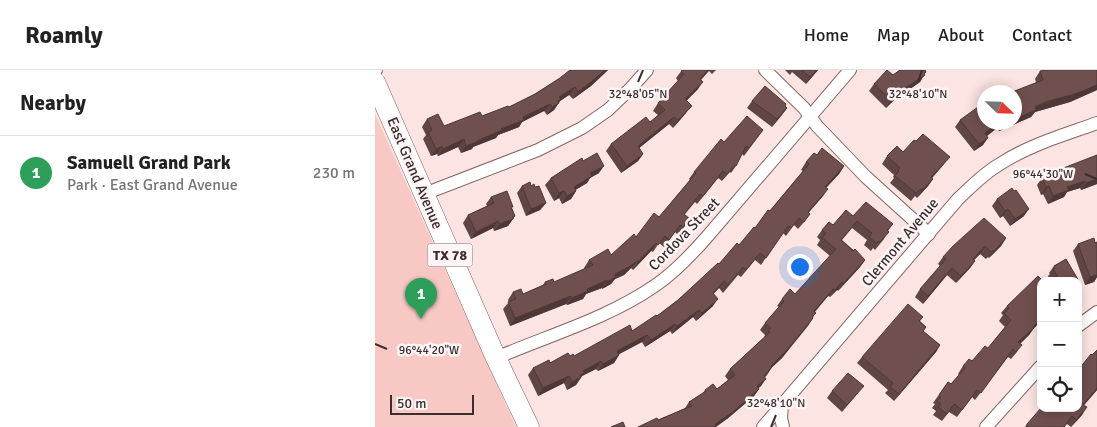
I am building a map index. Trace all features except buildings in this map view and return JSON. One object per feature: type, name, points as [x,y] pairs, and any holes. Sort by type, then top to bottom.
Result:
[{"type":"main road","name":"East Grand Avenue","points":[[375,82],[496,358],[529,427]]},
{"type":"street","points":[[424,194],[538,150],[575,132],[608,110],[647,70]]},
{"type":"street","points":[[765,70],[804,108],[810,117],[866,177],[929,234]]},
{"type":"street","name":"Cordova Street","points":[[496,358],[597,318],[626,304],[657,284],[684,262],[706,238],[851,70]]},
{"type":"street","name":"Clermont Avenue","points":[[763,427],[958,199],[977,180],[999,164],[1024,150],[1097,123]]},
{"type":"street","points":[[1082,323],[1097,312]]},
{"type":"street","points":[[986,427],[1040,367]]},
{"type":"street","points":[[782,405],[781,418],[783,427]]},
{"type":"shaded area","points":[[375,114],[516,427],[375,427]]},
{"type":"place","name":"Samuell Grand Park","points":[[421,319]]}]
